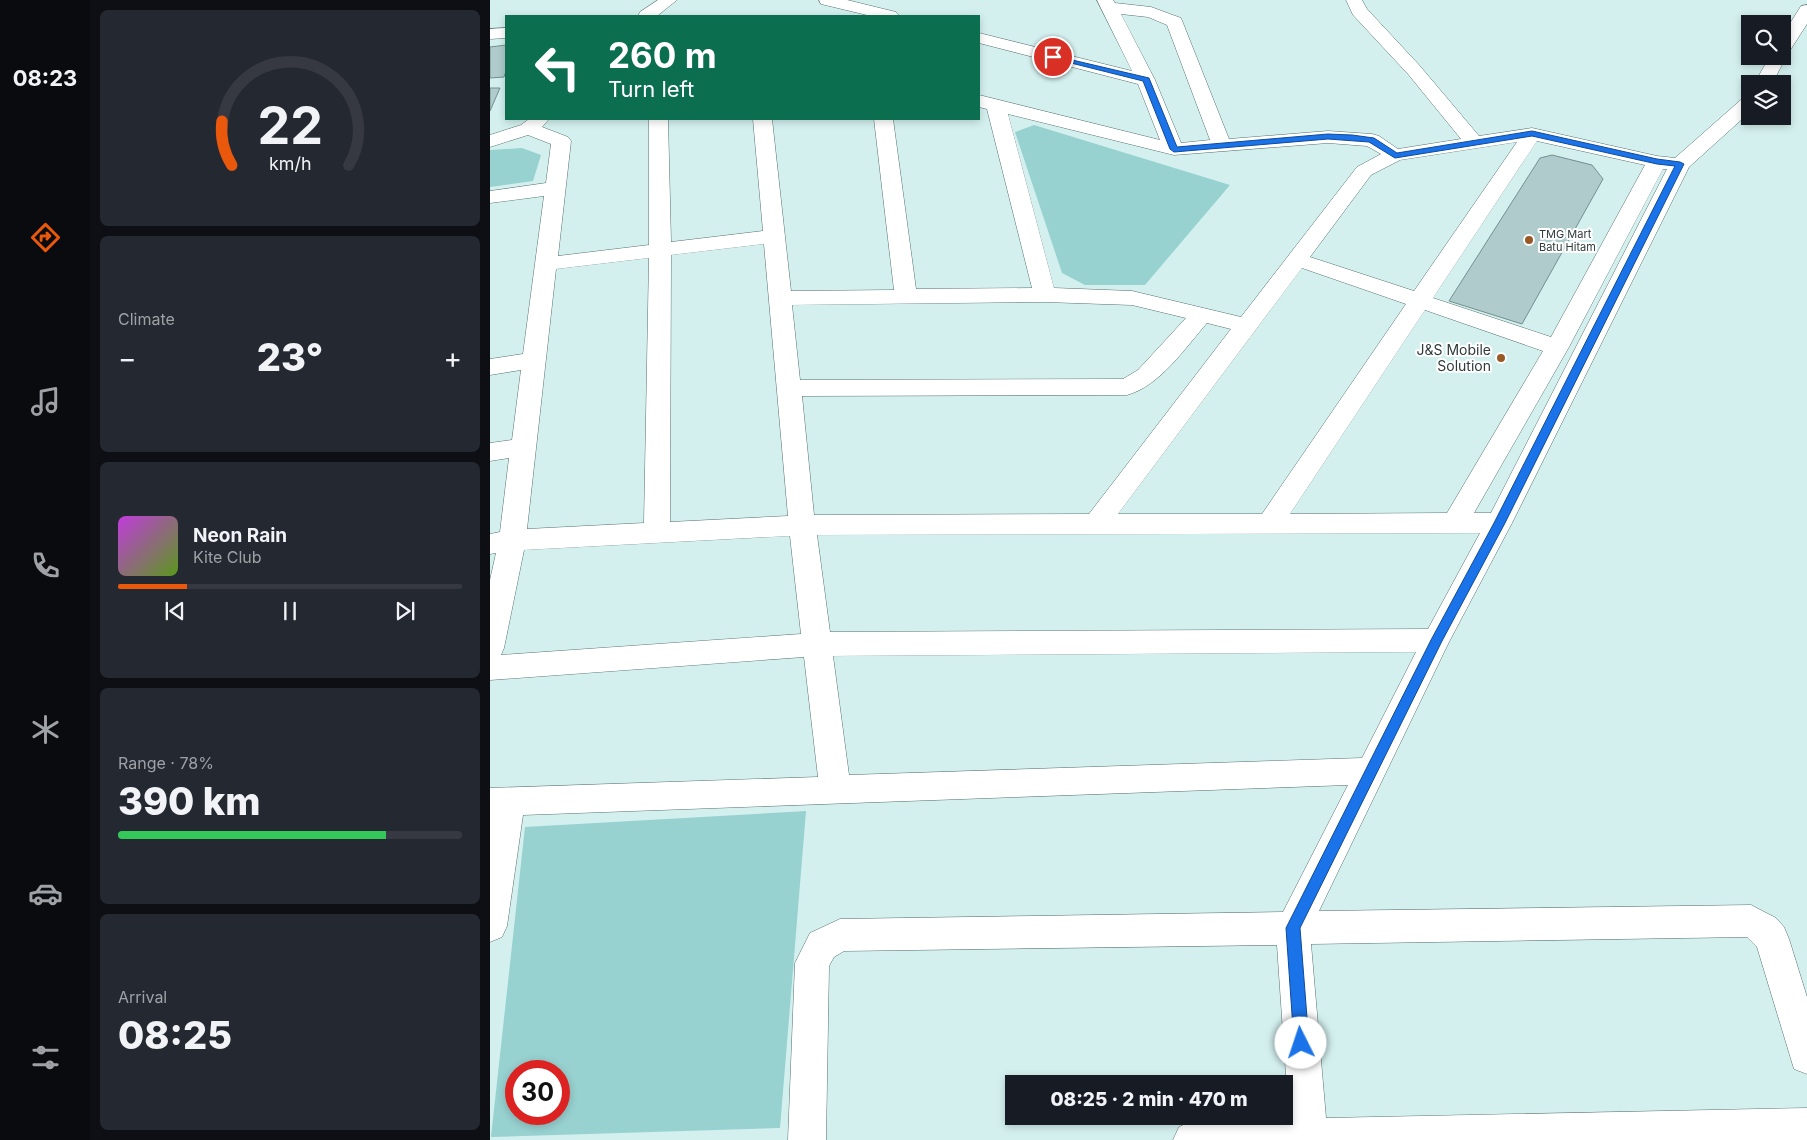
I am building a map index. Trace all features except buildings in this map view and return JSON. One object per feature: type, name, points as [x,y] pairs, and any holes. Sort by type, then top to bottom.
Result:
[{"type":"street","points":[[647,15],[669,0]]},
{"type":"street","points":[[827,0],[886,15]]},
{"type":"street","points":[[1354,0],[1359,11],[1414,70],[1474,143]]},
{"type":"street","points":[[1107,4],[1146,80],[1174,149]]},
{"type":"street","points":[[1107,4],[1151,12],[1174,22],[1222,145]]},
{"type":"street","points":[[1791,36],[1807,10]]},
{"type":"street","points":[[490,34],[505,33]]},
{"type":"street","points":[[980,38],[1146,80]]},
{"type":"street","points":[[988,104],[1174,149],[1328,137],[1352,137],[1372,140],[1395,155]]},
{"type":"street","points":[[988,104],[1045,295]]},
{"type":"street","points":[[1309,1139],[1293,928],[1436,640],[1499,523],[1680,164],[1741,110]]},
{"type":"street","points":[[657,532],[660,250],[658,120]]},
{"type":"street","points":[[763,120],[802,525],[835,789]]},
{"type":"street","points":[[884,120],[906,297]]},
{"type":"street","points":[[490,141],[534,124],[561,141],[523,447],[501,542],[490,648]]},
{"type":"street","points":[[1269,524],[1532,134]]},
{"type":"street","points":[[1096,524],[1364,171],[1395,155],[1532,134],[1657,162],[1680,164]]},
{"type":"street","points":[[1455,524],[1557,347],[1657,162]]},
{"type":"street","points":[[490,197],[555,188]]},
{"type":"street","points":[[545,264],[774,236]]},
{"type":"street","points":[[1296,259],[1557,347]]},
{"type":"street","points":[[780,298],[1045,295],[1132,298],[1246,326]]},
{"type":"street","points":[[789,388],[1127,388],[1146,376],[1202,314]]},
{"type":"street","points":[[490,366],[534,360]]},
{"type":"street","points":[[490,452],[523,447]]},
{"type":"street","points":[[501,542],[802,525],[1499,523]]},
{"type":"street","points":[[490,668],[817,644],[1436,640]]},
{"type":"street","points":[[490,926],[500,801],[1372,771]]},
{"type":"street","points":[[807,1140],[812,963],[822,945],[840,935],[1751,921],[1764,928],[1772,939],[1807,1056]]},
{"type":"street","points":[[1192,1140],[1807,1127]]},
{"type":"shaded area","points":[[1034,125],[1230,185],[1145,285],[1085,285],[1062,273],[1015,132]]},
{"type":"shaded area","points":[[522,148],[541,155],[533,181],[490,187],[490,150]]},
{"type":"shaded area","points":[[806,811],[780,1128],[491,1137],[525,827]]},
{"type":"place","name":"TMG Mart Batu Hitam","points":[[1529,240]]},
{"type":"place","name":"J&S Mobile Solution","points":[[1501,358]]},
{"type":"route","points":[[1053,57],[1146,80],[1174,149],[1328,137],[1352,137],[1372,140],[1395,155],[1532,134],[1657,162],[1680,164],[1499,523],[1436,640],[1293,928],[1301,1043]]}]
